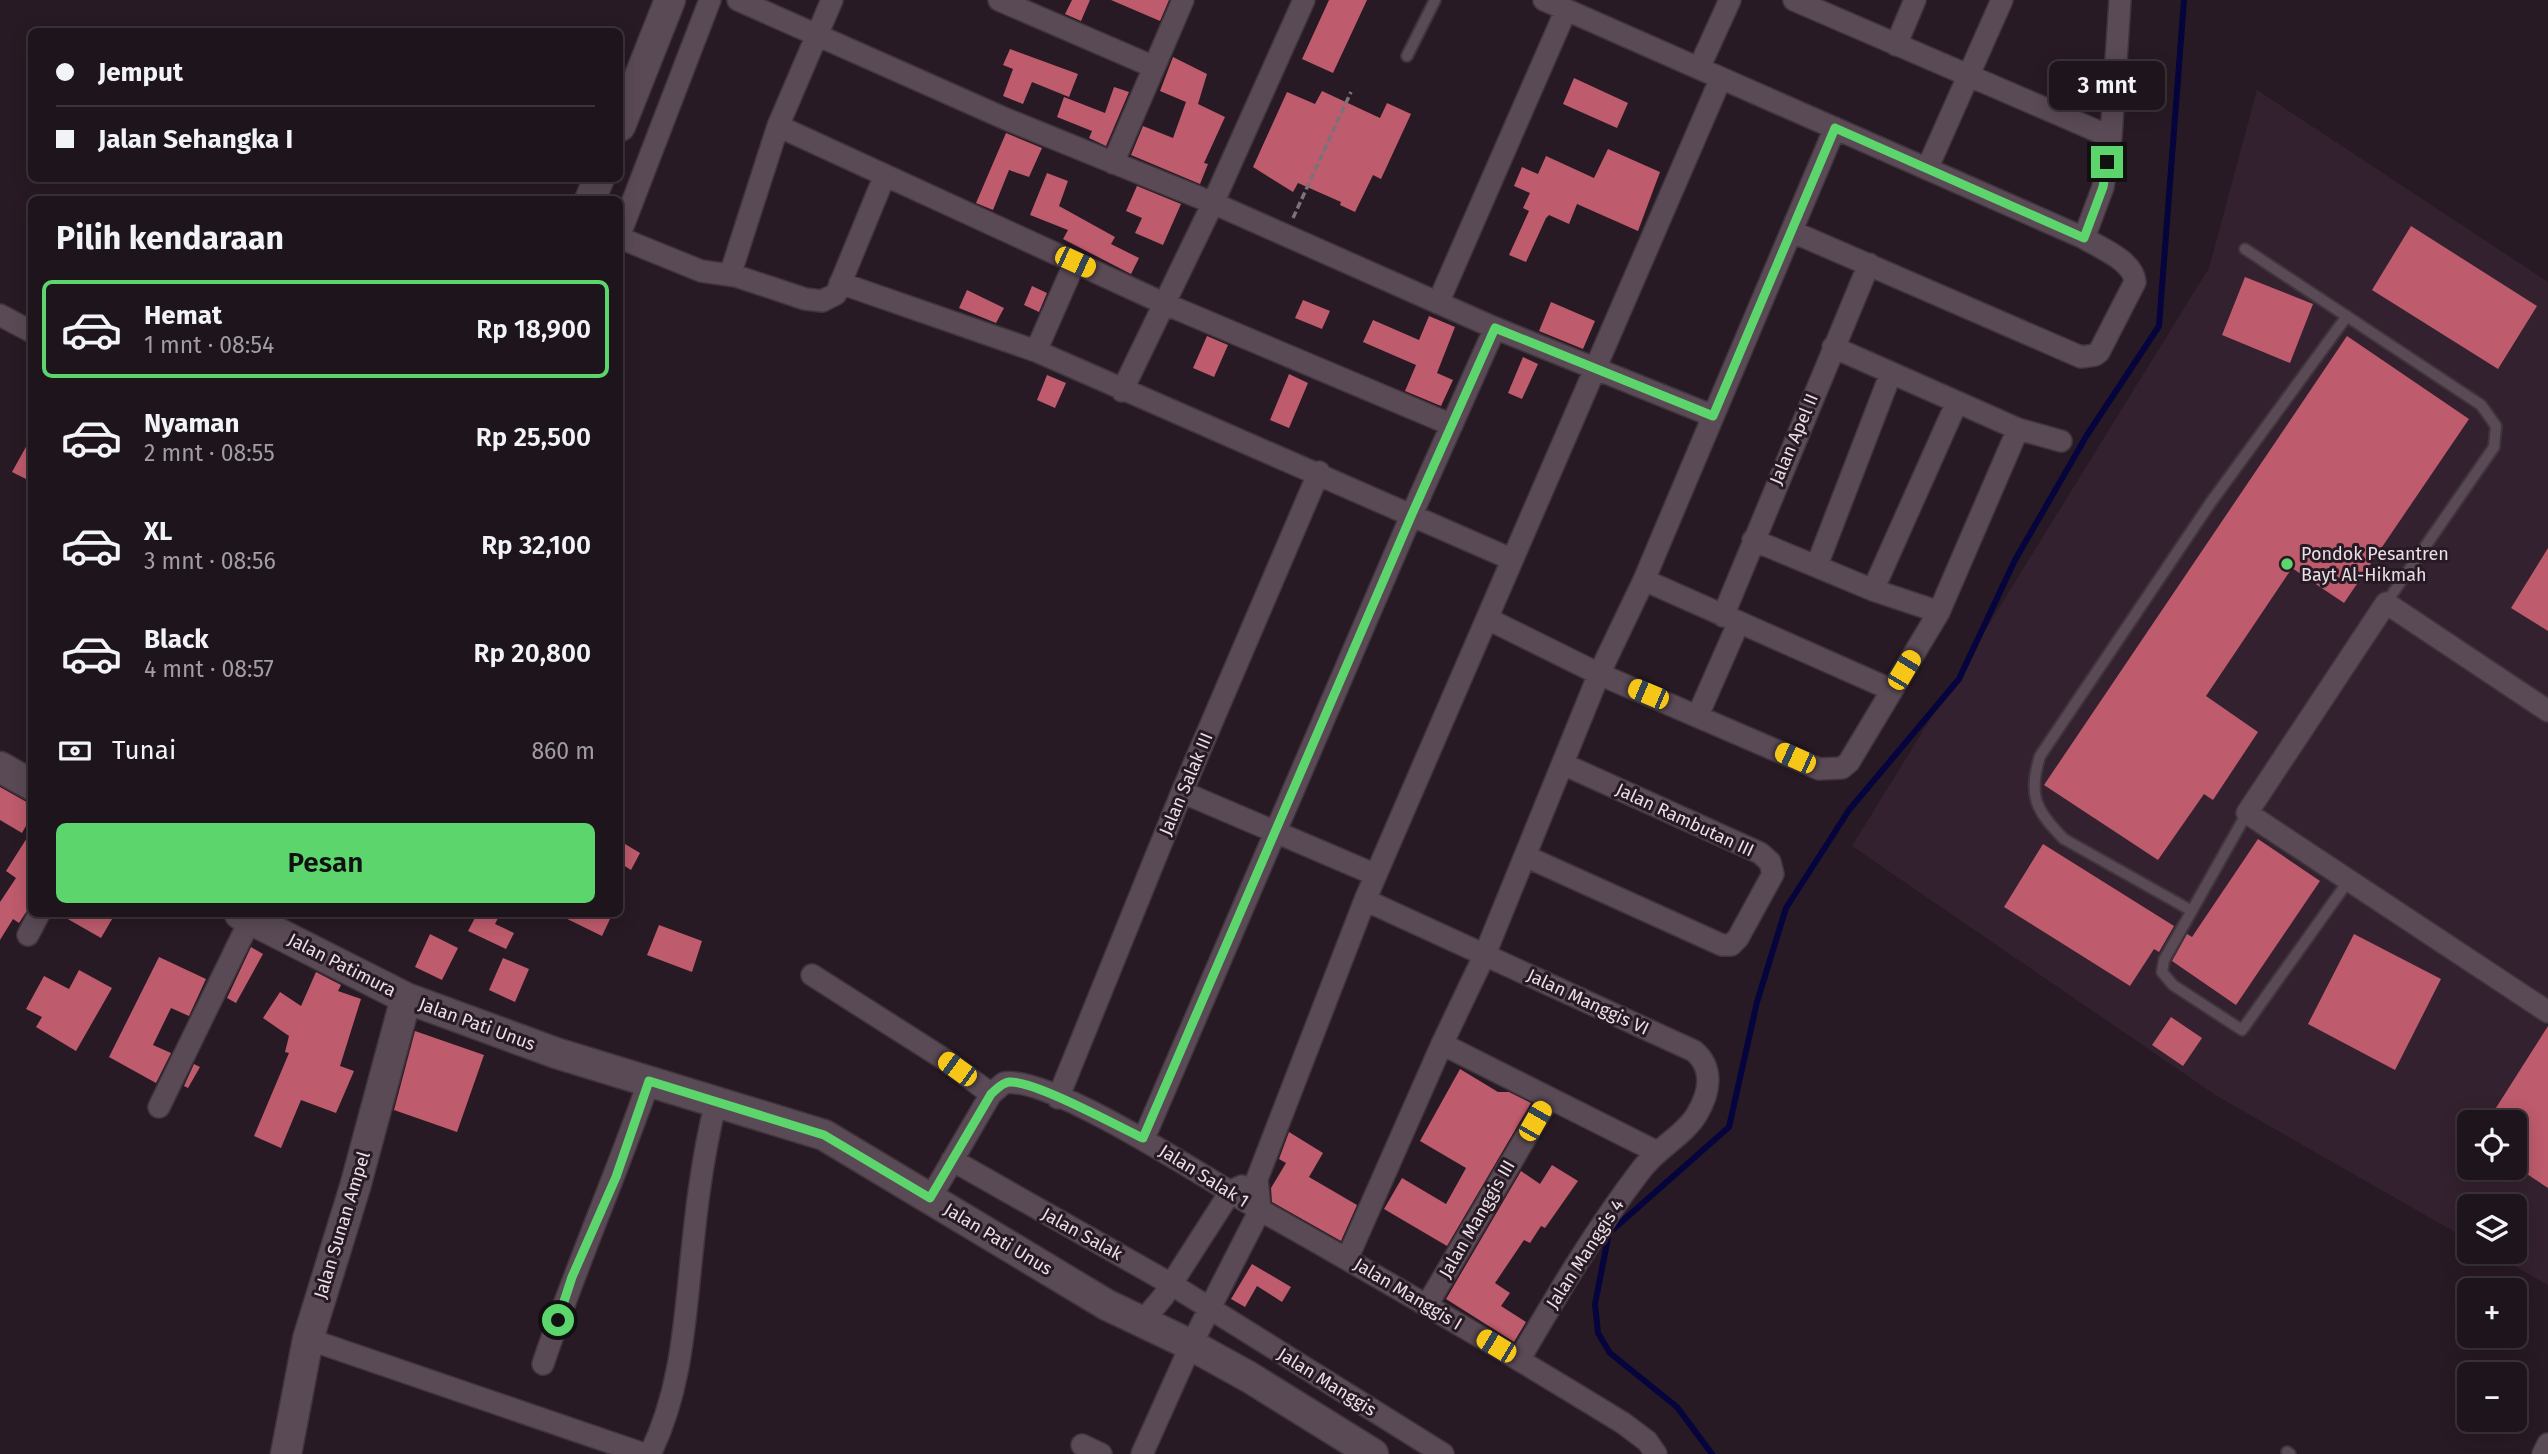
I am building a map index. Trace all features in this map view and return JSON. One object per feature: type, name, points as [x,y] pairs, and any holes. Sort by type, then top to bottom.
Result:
[{"type":"main road","points":[[623,118],[670,0]]},
{"type":"main road","points":[[0,767],[28,783]]},
{"type":"main road","name":"Jalan Patimura","points":[[250,917],[406,998]]},
{"type":"main road","name":"Jalan Pati Unus","points":[[406,998],[556,1053],[824,1135],[941,1179],[1201,1329],[1373,1454]]},
{"type":"main road","name":"Jalan Sunan Ampel","points":[[286,1454],[308,1339],[355,1187],[406,998]]},
{"type":"street","points":[[623,228],[710,0]]},
{"type":"street","points":[[738,0],[818,37],[1213,203],[1495,328],[1713,416]]},
{"type":"street","points":[[730,275],[778,126],[832,0]]},
{"type":"street","points":[[999,0],[1154,67]]},
{"type":"street","points":[[1113,163],[1183,0]]},
{"type":"street","points":[[1122,391],[1213,203],[1304,0]]},
{"type":"street","points":[[1544,0],[2084,238],[2128,266],[2135,274],[2135,282],[2099,352],[2088,357],[2072,354],[1793,232]]},
{"type":"street","points":[[1699,68],[1730,0]]},
{"type":"street","points":[[1794,0],[1823,6],[1896,45],[2111,137]]},
{"type":"street","points":[[1896,45],[1915,0]]},
{"type":"street","points":[[1927,169],[2002,0]]},
{"type":"street","points":[[2084,238],[2103,187],[2111,137],[2120,0]]},
{"type":"street","points":[[1438,303],[1566,10]]},
{"type":"street","points":[[1142,1454],[1260,1210],[1257,1179],[1365,900],[1721,78]]},
{"type":"street","points":[[778,126],[1163,303],[1452,425]]},
{"type":"street","points":[[1348,1257],[1442,1044],[1485,954],[1599,674],[1644,580],[1835,128]]},
{"type":"street","points":[[623,237],[701,271],[730,275],[813,301],[832,297],[884,175]]},
{"type":"street","points":[[1036,351],[1075,262]]},
{"type":"street","name":"Jalan Apel II","points":[[1698,715],[1753,540],[1869,264]]},
{"type":"street","points":[[840,283],[1036,351],[1122,391],[1319,472],[1511,559]]},
{"type":"street","points":[[0,315],[28,330]]},
{"type":"street","points":[[1143,1138],[1495,328]]},
{"type":"street","points":[[1833,347],[2018,429],[2061,442]]},
{"type":"street","points":[[1816,565],[1892,373]]},
{"type":"street","points":[[1873,590],[1957,402]]},
{"type":"street","points":[[1488,619],[1599,674],[1819,769],[1832,770],[1849,762],[1939,612],[2018,429]]},
{"type":"street","name":"Jalan Salak III","points":[[1058,1098],[1182,792],[1319,472]]},
{"type":"street","points":[[1753,540],[1873,590],[1939,612]]},
{"type":"street","points":[[1644,580],[1892,690]]},
{"type":"street","points":[[2548,711],[2386,603],[2247,813],[2548,1012]]},
{"type":"street","name":"Jalan Rambutan III","points":[[1525,856],[1722,945],[1731,945],[1738,938],[1773,874],[1770,862],[1760,853],[1563,764]]},
{"type":"street","points":[[1182,792],[1376,875]]},
{"type":"street","name":"Jalan Manggis VI","points":[[1365,900],[1694,1051],[1705,1060],[1708,1072],[1707,1092],[1697,1115],[1679,1135],[1655,1151]]},
{"type":"street","points":[[28,935],[37,917]]},
{"type":"street","points":[[159,1107],[248,917]]},
{"type":"street","points":[[812,975],[944,1059],[991,1094],[941,1179]]},
{"type":"street","points":[[1442,1044],[1655,1151]]},
{"type":"street","points":[[543,1364],[572,1277],[616,1177],[649,1081]]},
{"type":"street","name":"Jalan Salak 1","points":[[991,1094],[1004,1083],[1016,1083],[1058,1098],[1143,1138],[1260,1210]]},
{"type":"street","name":"Jalan Manggis III","points":[[1427,1305],[1549,1098]]},
{"type":"street","points":[[650,1454],[663,1428],[685,1334],[699,1183],[716,1102]]},
{"type":"street","name":"Jalan Manggis 4","points":[[1519,1360],[1584,1248],[1655,1151]]},
{"type":"street","name":"Jalan Salak","points":[[941,1179],[1201,1329]]},
{"type":"street","points":[[1158,1303],[1231,1191],[1257,1179]]},
{"type":"street","name":"Jalan Manggis I","points":[[1260,1210],[1348,1257],[1623,1423],[1647,1441],[1656,1454]]},
{"type":"street","name":"Jalan Manggis","points":[[1201,1329],[1443,1454]]},
{"type":"street","points":[[308,1339],[644,1454]]},
{"type":"street","points":[[2543,1454],[2548,1444]]},
{"type":"lane","points":[[1407,56],[1435,0]]},
{"type":"lane","points":[[2245,249],[2481,405],[2496,426],[2494,447],[2386,603]]},
{"type":"lane","points":[[2192,911],[2064,839],[2047,822],[2036,801],[2032,782],[2040,756],[2211,502],[2347,316]]},
{"type":"lane","points":[[2247,813],[2164,960],[2162,972],[2173,985],[2242,1030],[2349,880]]},
{"type":"path","points":[[1285,235],[1351,92]]},
{"type":"shaded area","name":"Pondok Pesantren Bayt Al-Hikmah","points":[[2257,90],[2548,282],[2548,1285],[2511,1264],[2527,1264],[2527,1194],[2457,1194],[2457,1233],[2217,1096],[1852,846],[2209,268]]},
{"type":"building","points":[[1072,0],[1090,0],[1081,21],[1065,14]]},
{"type":"building","points":[[1111,0],[1169,0],[1160,21]]},
{"type":"building","points":[[1329,0],[1367,0],[1333,73],[1302,59]]},
{"type":"building","points":[[1010,49],[1078,74],[1069,97],[1032,82],[1023,104],[1003,96],[1013,69],[1003,65]]},
{"type":"building","points":[[1173,57],[1207,74],[1198,104],[1225,117],[1204,163],[1208,164],[1200,184],[1131,155],[1143,126],[1173,138],[1186,102],[1160,91]]},
{"type":"building","points":[[1574,78],[1628,103],[1617,128],[1563,104]]},
{"type":"building","points":[[1114,87],[1129,92],[1106,146],[1089,138],[1092,131],[1057,117],[1064,97],[1105,113]]},
{"type":"building","points":[[1322,91],[1380,118],[1387,103],[1411,114],[1381,179],[1373,175],[1355,212],[1340,205],[1341,202],[1298,183],[1293,192],[1253,167],[1287,92],[1315,104]]},
{"type":"building","points":[[1006,133],[1042,148],[1029,177],[1009,170],[993,210],[976,203]]},
{"type":"building","points":[[1608,149],[1660,172],[1638,231],[1577,204],[1569,224],[1549,215],[1546,218],[1526,262],[1509,255],[1529,211],[1523,208],[1530,193],[1514,186],[1522,167],[1538,174],[1546,156],[1594,178]]},
{"type":"building","points":[[1047,173],[1068,181],[1059,206],[1115,237],[1111,244],[1139,258],[1131,274],[1063,239],[1068,230],[1030,215]]},
{"type":"building","points":[[1137,186],[1181,204],[1163,245],[1135,233],[1142,218],[1126,211]]},
{"type":"building","points":[[2411,226],[2537,306],[2498,369],[2372,290]]},
{"type":"building","points":[[2245,277],[2313,304],[2290,363],[2222,335]]},
{"type":"building","points":[[1032,286],[1047,293],[1039,312],[1024,305]]},
{"type":"building","points":[[967,290],[1004,308],[996,323],[959,308]]},
{"type":"building","points":[[1303,300],[1330,311],[1322,329],[1295,318]]},
{"type":"building","points":[[1551,302],[1595,321],[1583,349],[1539,331]]},
{"type":"building","points":[[1429,316],[1455,327],[1437,373],[1453,380],[1441,406],[1405,391],[1416,365],[1363,342],[1373,320],[1419,340]]},
{"type":"building","points":[[1207,336],[1228,345],[1214,377],[1193,368]]},
{"type":"building","points":[[2347,336],[2469,419],[2344,603],[2292,568],[2206,696],[2258,732],[2213,800],[2204,794],[2158,860],[2044,785]]},
{"type":"building","points":[[1523,357],[1538,364],[1522,399],[1508,393]]},
{"type":"building","points":[[1289,374],[1308,383],[1289,428],[1270,420]]},
{"type":"building","points":[[1047,375],[1066,383],[1055,408],[1037,400]]},
{"type":"building","points":[[28,443],[28,480],[12,472]]},
{"type":"building","points":[[2548,548],[2548,631],[2511,608]]},
{"type":"building","points":[[0,787],[28,803],[28,822],[22,833],[0,820]]},
{"type":"building","points":[[28,836],[28,909],[19,923],[13,919],[0,940],[0,902],[16,878],[6,871]]},
{"type":"building","points":[[2258,839],[2320,881],[2236,1005],[2172,961],[2187,934],[2192,937]]},
{"type":"building","points":[[623,843],[640,853],[631,870],[623,865]]},
{"type":"building","points":[[2043,844],[2174,926],[2159,952],[2154,949],[2130,986],[2004,907]]},
{"type":"building","points":[[64,917],[113,917],[101,938]]},
{"type":"building","points":[[475,917],[498,917],[495,924],[514,933],[506,949],[468,931]]},
{"type":"building","points":[[563,917],[606,917],[610,919],[602,936]]},
{"type":"building","points":[[659,925],[702,941],[692,972],[647,955]]},
{"type":"building","points":[[430,934],[458,948],[442,980],[415,967]]},
{"type":"building","points":[[2354,934],[2441,979],[2395,1070],[2308,1024]]},
{"type":"building","points":[[251,947],[263,954],[236,1003],[227,998]]},
{"type":"building","points":[[159,957],[206,979],[189,1016],[171,1008],[153,1045],[171,1053],[156,1083],[109,1057]]},
{"type":"building","points":[[503,958],[529,969],[515,1002],[489,990]]},
{"type":"building","points":[[79,970],[112,988],[76,1051],[36,1027],[42,1017],[26,1009],[44,976],[69,989]]},
{"type":"building","points":[[316,972],[341,985],[338,991],[361,999],[340,1066],[354,1071],[336,1113],[301,1100],[281,1148],[254,1136],[289,1053],[285,1052],[289,1036],[263,1018],[280,992],[301,1006]]},
{"type":"building","points":[[2171,1017],[2202,1038],[2183,1066],[2152,1045]]},
{"type":"building","points":[[2548,1026],[2548,1188],[2527,1174],[2527,1110],[2495,1110]]},
{"type":"building","points":[[415,1031],[484,1055],[457,1132],[394,1110]]},
{"type":"building","points":[[194,1064],[200,1067],[188,1088],[184,1086]]},
{"type":"building","points":[[1460,1069],[1498,1092],[1509,1092],[1531,1103],[1447,1246],[1384,1209],[1402,1178],[1446,1204],[1466,1168],[1420,1141]]},
{"type":"building","points":[[1289,1132],[1323,1153],[1309,1177],[1357,1205],[1341,1241],[1272,1202],[1271,1188],[1286,1163],[1279,1159]]},
{"type":"building","points":[[1552,1165],[1578,1181],[1545,1228],[1541,1226],[1530,1243],[1524,1240],[1495,1283],[1510,1293],[1501,1306],[1526,1322],[1514,1342],[1446,1299],[1521,1171],[1540,1184]]},
{"type":"building","points":[[1252,1264],[1291,1287],[1282,1302],[1257,1286],[1245,1307],[1231,1299]]},
{"type":"waterway","points":[[1712,1454],[1677,1407],[1610,1353],[1598,1333],[1595,1304],[1609,1233],[1729,1127],[1757,1002],[1786,908],[1849,810],[1959,679],[2015,560],[2087,435],[2159,326],[2184,0]]},
{"type":"place","name":"Pondok Pesantren Bayt Al-Hikmah","points":[[2287,564]]},
{"type":"route","points":[[558,1320],[572,1277],[616,1177],[649,1081],[824,1135],[847,1146],[930,1198],[991,1094],[1004,1083],[1027,1086],[1058,1098],[1143,1138],[1495,328],[1713,416],[1835,128],[2084,238],[2103,187],[2107,162]]}]
